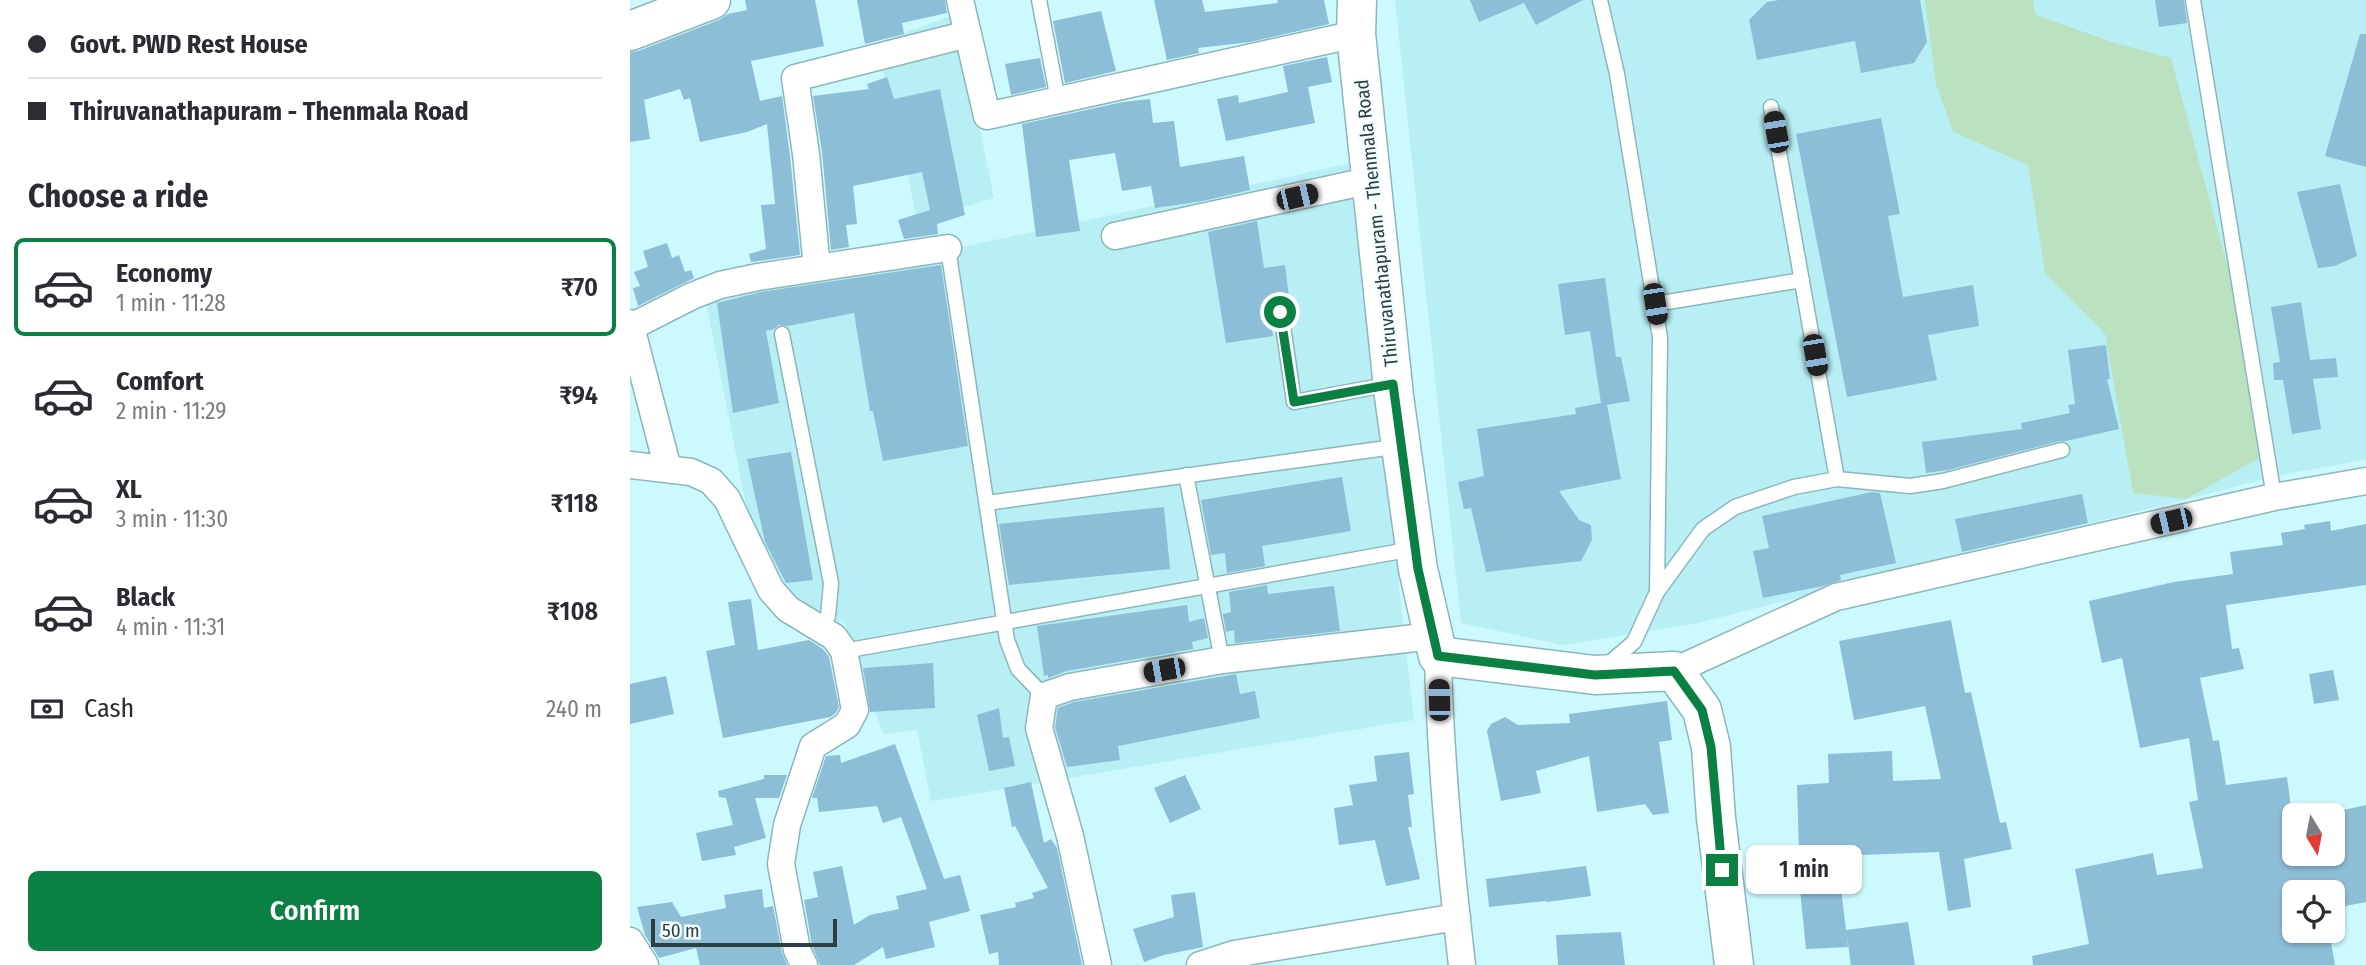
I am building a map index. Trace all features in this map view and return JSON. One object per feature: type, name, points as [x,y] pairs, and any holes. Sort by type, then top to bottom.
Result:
[{"type":"main road","points":[[630,31],[711,0]]},
{"type":"main road","name":"Thiruvanathapuram - Thenmala Road","points":[[1357,17],[1393,384],[1415,549],[1436,646]]},
{"type":"main road","points":[[1436,646],[1595,675],[1674,671],[1702,710],[1711,747],[1716,818],[1734,965]]},
{"type":"street","points":[[960,0],[987,116],[1058,100],[1357,17]]},
{"type":"street","points":[[817,268],[806,154],[795,78],[968,34]]},
{"type":"street","points":[[1115,236],[1372,180]]},
{"type":"street","points":[[667,468],[630,325],[720,285],[947,248]]},
{"type":"street","points":[[630,465],[691,472],[711,481],[727,499],[771,590],[788,609],[834,637],[844,651],[855,710],[846,725],[813,746],[787,825],[781,864],[797,950],[804,965]]},
{"type":"street","points":[[1674,671],[1836,597],[2274,497],[2366,481]]},
{"type":"street","points":[[1098,965],[1070,836],[1039,728],[1044,696],[1069,687],[1222,660],[1436,646],[1444,794],[1462,965]]},
{"type":"street","points":[[1200,965],[1234,954],[1457,917]]},
{"type":"street","points":[[630,941],[645,965]]},
{"type":"lane","points":[[1039,0],[1058,100]]},
{"type":"lane","points":[[1600,0],[1617,74],[1660,338],[1657,592]]},
{"type":"lane","points":[[2193,0],[2274,497]]},
{"type":"lane","points":[[1771,107],[1837,479]]},
{"type":"lane","points":[[947,248],[1007,640],[1018,669],[1044,696]]},
{"type":"lane","points":[[1655,304],[1802,280]]},
{"type":"lane","points":[[1280,312],[1294,402],[1393,384]]},
{"type":"lane","points":[[782,334],[831,583],[828,616],[820,630]]},
{"type":"lane","points":[[986,503],[1401,446]]},
{"type":"lane","points":[[1595,675],[1634,642],[1657,592],[1703,530],[1735,507],[1794,487],[1837,479],[1910,486],[1943,481],[2062,450]]},
{"type":"lane","points":[[1186,475],[1222,660]]},
{"type":"lane","points":[[844,651],[1415,549]]},
{"type":"shaded area","points":[[1395,0],[2366,0],[2366,460],[2285,474],[1698,623],[1563,645],[1461,623]]},
{"type":"shaded area","points":[[956,14],[994,198],[917,221],[895,110],[874,44]]},
{"type":"shaded area","points":[[1352,163],[1414,720],[931,801],[917,730],[883,734],[845,624],[784,597],[749,520],[705,297],[944,251]]},
{"type":"green space","points":[[1925,0],[2033,0],[2036,15],[2115,43],[2171,58],[2240,312],[2259,458],[2186,499],[2133,493],[2105,334],[2045,273],[2028,165],[1953,132],[1936,84]]},
{"type":"building","points":[[745,0],[815,0],[824,46],[751,61],[760,101],[782,96],[800,255],[751,262],[749,254],[766,249],[761,205],[775,204],[767,124],[747,132],[700,142],[690,98],[684,100],[680,89],[644,100],[650,139],[630,142],[630,52],[719,20],[728,14],[747,10]]},
{"type":"building","points":[[857,0],[945,0],[947,13],[902,23],[904,34],[865,44]]},
{"type":"building","points":[[1154,0],[1202,0],[1205,12],[1278,3],[1277,0],[1324,0],[1329,24],[1250,42],[1198,48],[1199,53],[1167,60]]},
{"type":"building","points":[[1470,0],[1583,0],[1536,25],[1524,3],[1479,22]]},
{"type":"building","points":[[1920,0],[1927,42],[1914,63],[1861,73],[1855,41],[1757,60],[1749,20],[1767,2]]},
{"type":"building","points":[[2155,0],[2184,0],[2187,23],[2159,27]]},
{"type":"building","points":[[1101,11],[1116,71],[1065,83],[1053,21]]},
{"type":"building","points":[[2360,34],[2366,34],[2366,167],[2325,156]]},
{"type":"building","points":[[1327,57],[1332,82],[1308,87],[1315,123],[1226,141],[1217,99],[1238,95],[1239,103],[1288,92],[1283,66]]},
{"type":"building","points":[[1040,58],[1046,87],[1011,95],[1005,64]]},
{"type":"building","points":[[887,77],[894,99],[940,89],[965,215],[937,224],[938,234],[904,239],[898,220],[930,210],[922,172],[853,186],[857,224],[846,225],[849,247],[831,250],[822,152],[813,96],[869,89],[867,84]]},
{"type":"building","points":[[1150,99],[1153,123],[1174,121],[1180,167],[1244,156],[1250,190],[1155,208],[1151,186],[1122,191],[1115,153],[1069,160],[1080,231],[1036,237],[1022,124],[1123,102]]},
{"type":"building","points":[[1881,118],[1900,214],[1888,216],[1903,297],[1973,285],[1979,326],[1928,335],[1937,380],[1847,397],[1796,134]]},
{"type":"building","points":[[2340,184],[2357,256],[2335,266],[2318,268],[2297,192]]},
{"type":"building","points":[[1257,221],[1264,268],[1285,265],[1289,297],[1268,300],[1273,336],[1226,343],[1208,232]]},
{"type":"building","points":[[667,243],[672,258],[679,255],[685,272],[691,270],[694,278],[638,306],[633,288],[640,286],[634,272],[648,267],[643,251]]},
{"type":"building","points":[[941,265],[968,446],[883,461],[873,411],[870,411],[854,313],[788,326],[779,325],[766,331],[779,403],[733,413],[717,303],[761,292]]},
{"type":"building","points":[[1605,278],[1616,357],[1621,357],[1630,401],[1607,405],[1621,479],[1559,491],[1579,520],[1591,525],[1592,540],[1581,561],[1486,572],[1471,508],[1464,509],[1458,482],[1484,476],[1477,429],[1576,414],[1575,408],[1601,403],[1590,331],[1565,335],[1558,284]]},
{"type":"building","points":[[2301,302],[2310,360],[2336,358],[2338,377],[2313,379],[2321,429],[2292,434],[2283,380],[2274,380],[2273,363],[2280,362],[2271,307]]},
{"type":"building","points":[[2106,345],[2110,379],[2107,379],[2119,429],[1926,473],[1922,442],[2022,429],[2021,423],[2070,413],[2068,405],[2075,404],[2068,350]]},
{"type":"building","points":[[791,452],[813,580],[786,583],[765,542],[747,459]]},
{"type":"building","points":[[1342,477],[1351,531],[1262,546],[1265,566],[1227,573],[1225,553],[1211,555],[1201,500]]},
{"type":"building","points":[[1872,492],[1880,493],[1896,563],[1840,575],[1841,580],[1823,586],[1763,598],[1753,551],[1769,548],[1762,516]]},
{"type":"building","points":[[2082,494],[2088,523],[1962,552],[1955,519]]},
{"type":"building","points":[[1164,507],[1170,569],[1009,585],[999,524]]},
{"type":"building","points":[[2330,521],[2331,531],[2366,524],[2366,585],[2226,605],[2232,649],[2239,648],[2244,669],[2200,678],[2213,741],[2219,740],[2226,785],[2287,777],[2290,803],[2282,803],[2282,866],[2345,866],[2345,810],[2366,805],[2366,902],[2345,906],[2345,880],[2282,880],[2282,943],[2331,943],[2335,965],[2033,965],[2032,956],[2089,944],[2075,869],[2153,853],[2157,875],[2203,868],[2189,802],[2198,800],[2189,738],[2140,748],[2122,658],[2102,663],[2089,601],[2174,582],[2233,574],[2230,552],[2283,545],[2281,533],[2305,529],[2304,525]]},
{"type":"building","points":[[1267,585],[1268,594],[1334,586],[1340,631],[1235,643],[1234,630],[1226,632],[1223,614],[1231,612],[1229,592]]},
{"type":"building","points":[[751,599],[758,650],[809,640],[823,649],[829,657],[839,707],[835,714],[723,738],[706,651],[735,645],[728,602]]},
{"type":"building","points":[[1187,605],[1189,622],[1204,618],[1208,638],[1192,642],[1193,649],[1067,671],[1048,678],[1048,675],[1044,676],[1037,626]]},
{"type":"building","points":[[1951,620],[1965,693],[1971,692],[2000,823],[2006,822],[2012,849],[1964,859],[1971,907],[1948,911],[1939,852],[1837,856],[1846,930],[1908,922],[1915,965],[1851,965],[1847,937],[1848,947],[1806,949],[1800,890],[1797,785],[1829,783],[1828,754],[1892,751],[1893,781],[1941,779],[1925,706],[1854,720],[1839,641]]},
{"type":"building","points":[[933,663],[935,708],[870,712],[863,668]]},
{"type":"building","points":[[2333,670],[2339,700],[2314,704],[2309,674]]},
{"type":"building","points":[[1236,674],[1240,694],[1255,691],[1260,718],[1118,746],[1120,760],[1067,767],[1055,727],[1058,708],[1074,702]]},
{"type":"building","points":[[666,676],[674,714],[630,724],[630,684]]},
{"type":"building","points":[[1667,701],[1672,740],[1659,742],[1669,813],[1653,815],[1645,804],[1597,812],[1589,756],[1536,771],[1541,793],[1501,801],[1487,731],[1491,724],[1505,717],[1518,725],[1570,723],[1569,714]]},
{"type":"building","points":[[999,708],[1003,738],[1009,737],[1015,766],[989,771],[977,715]]},
{"type":"building","points":[[895,744],[944,879],[960,875],[970,911],[929,922],[935,947],[886,959],[883,947],[854,965],[820,965],[812,945],[804,900],[818,897],[813,872],[842,866],[854,925],[870,915],[899,909],[896,896],[927,889],[901,817],[883,823],[877,806],[819,812],[817,798],[812,798],[826,756],[840,755],[841,763]]},
{"type":"building","points":[[1409,752],[1414,794],[1408,795],[1412,827],[1408,827],[1420,879],[1386,886],[1375,840],[1339,845],[1334,808],[1353,805],[1349,785],[1377,781],[1374,756]]},
{"type":"building","points":[[764,775],[787,775],[779,798],[755,798],[766,838],[734,847],[736,855],[702,861],[696,833],[733,825],[726,798],[719,797],[718,791],[764,779]]},
{"type":"building","points":[[1185,775],[1201,809],[1170,823],[1154,788]]},
{"type":"building","points":[[1031,782],[1044,843],[1051,839],[1057,848],[1082,965],[999,965],[998,952],[989,954],[980,915],[1016,907],[1015,903],[1034,898],[1032,893],[1048,888],[1015,826],[1012,827],[1004,788]]},
{"type":"building","points":[[1586,866],[1591,896],[1489,907],[1486,879]]},
{"type":"building","points":[[762,889],[764,908],[773,906],[787,965],[700,965],[696,948],[659,958],[645,935],[637,907],[672,902],[681,917],[726,908],[724,895]]},
{"type":"building","points":[[1195,892],[1203,947],[1144,962],[1133,929],[1174,917],[1171,895]]},
{"type":"building","points":[[1621,932],[1625,965],[1558,965],[1556,935]]},
{"type":"route","points":[[1280,312],[1294,402],[1393,384],[1418,569],[1438,656],[1595,675],[1674,671],[1702,710],[1711,747],[1722,870]]}]
